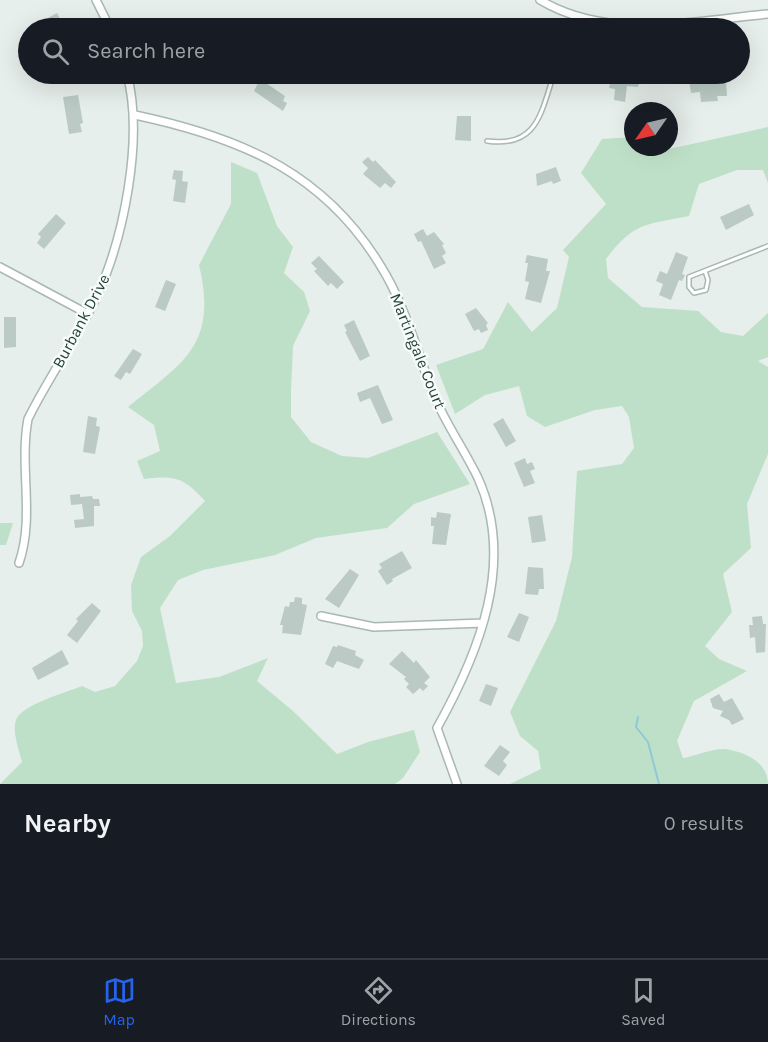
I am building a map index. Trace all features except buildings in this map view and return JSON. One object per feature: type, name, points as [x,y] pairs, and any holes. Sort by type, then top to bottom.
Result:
[{"type":"street","points":[[96,0],[105,18]]},
{"type":"street","points":[[540,0],[584,18]]},
{"type":"street","points":[[723,18],[768,14]]},
{"type":"street","name":"Burbank Drive","points":[[19,563],[27,536],[24,440],[28,419],[88,314],[111,264],[133,156],[135,115],[129,84]]},
{"type":"street","name":"Martingale Court","points":[[135,115],[211,133],[277,164],[327,201],[372,252],[399,302],[434,396],[478,479],[493,529],[495,561],[492,591],[483,623],[468,666],[437,728],[457,784]]},
{"type":"street","points":[[0,267],[88,314]]},
{"type":"street","points":[[321,616],[374,627],[483,623]]},
{"type":"lane","points":[[573,18],[574,14]]},
{"type":"lane","points":[[487,141],[514,141],[537,125],[551,84]]},
{"type":"lane","points":[[705,271],[708,280],[706,290],[694,293],[689,287],[689,277],[768,246]]},
{"type":"green space","points":[[768,127],[768,183],[763,170],[737,170],[699,184],[689,216],[642,227],[625,238],[606,259],[608,278],[642,307],[698,311],[721,332],[743,336],[768,313],[768,357],[758,361],[768,367],[768,454],[747,504],[751,548],[723,574],[732,612],[705,646],[719,659],[747,671],[694,701],[677,741],[683,758],[725,749],[754,759],[764,770],[768,784],[510,784],[541,769],[538,751],[520,736],[510,712],[556,621],[572,557],[577,471],[622,464],[634,448],[629,417],[622,406],[595,410],[545,427],[527,416],[519,386],[485,395],[455,414],[436,365],[483,349],[508,302],[532,332],[557,308],[569,257],[563,250],[606,204],[581,173],[602,139],[624,138],[624,156],[678,156],[678,147]]},
{"type":"green space","points":[[231,162],[257,173],[277,226],[293,247],[284,273],[304,292],[310,311],[293,346],[291,417],[311,442],[342,456],[368,458],[437,432],[470,484],[414,504],[387,528],[316,538],[275,555],[203,570],[178,580],[160,608],[176,683],[219,677],[268,658],[257,681],[293,711],[337,754],[368,742],[414,730],[420,752],[403,778],[395,784],[0,784],[22,762],[15,730],[16,720],[20,714],[35,704],[82,686],[95,692],[115,686],[137,661],[143,646],[142,631],[132,611],[131,585],[141,557],[170,536],[205,501],[191,487],[179,480],[144,479],[137,461],[160,451],[154,425],[128,407],[180,363],[192,349],[200,333],[204,315],[204,292],[199,265],[231,204]]},
{"type":"green space","points":[[0,523],[13,523],[6,545],[0,545]]},
{"type":"waterway","points":[[638,717],[636,727],[648,742],[659,784]]}]
